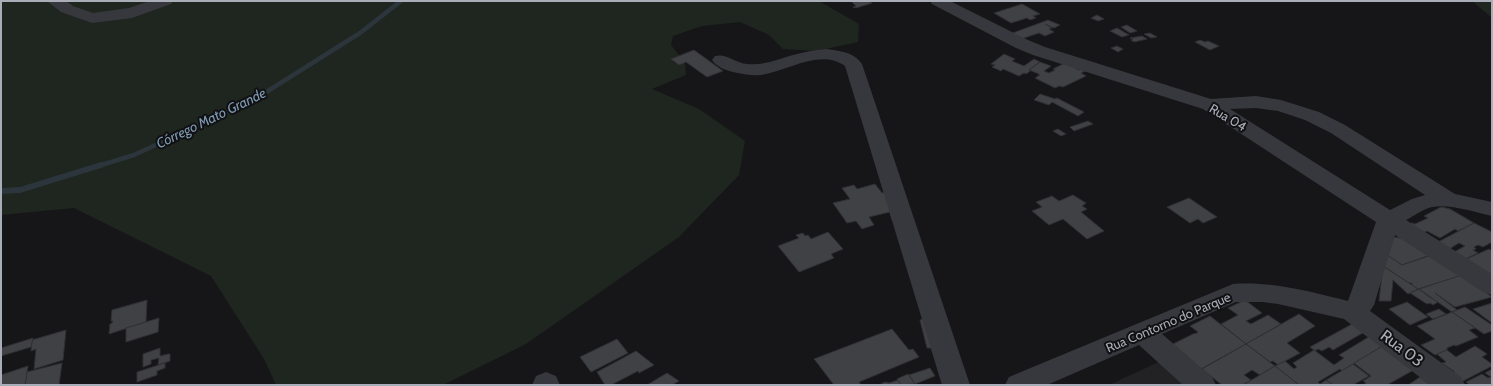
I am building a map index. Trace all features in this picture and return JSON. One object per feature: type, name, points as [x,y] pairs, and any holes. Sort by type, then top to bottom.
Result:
[{"type":"street","points":[[55,1],[67,9],[92,18],[132,13],[165,1]]},
{"type":"street","name":"Rua 04","points":[[938,1],[1022,44],[1039,51],[1210,105],[1492,286]]},
{"type":"street","points":[[721,60],[735,67],[749,70],[769,68],[817,55],[831,54],[841,56],[853,64],[956,385]]},
{"type":"street","points":[[1210,105],[1256,102],[1281,106],[1312,116],[1338,129],[1449,200]]},
{"type":"street","points":[[1352,311],[1362,305],[1388,220],[1425,202],[1449,200],[1492,209]]},
{"type":"street","name":"Rua Contorno do Parque","points":[[1019,385],[1233,294],[1250,291],[1296,298],[1352,311]]},
{"type":"street","name":"Rua 03","points":[[1352,311],[1451,385]]},
{"type":"street","points":[[1143,333],[1202,385]]},
{"type":"shaded area","points":[[1,1],[819,1],[859,24],[858,42],[816,51],[783,49],[769,35],[740,22],[702,26],[673,36],[671,45],[685,63],[686,75],[652,89],[699,109],[745,141],[739,175],[679,237],[526,344],[443,385],[276,385],[264,359],[211,276],[74,208],[1,215]]},
{"type":"shaded area","points":[[1472,1],[1492,1],[1492,18]]},
{"type":"shaded area","points":[[1163,360],[1192,385],[1109,385]]},
{"type":"building","points":[[851,1],[868,1],[872,3],[856,8],[853,7],[856,6]]},
{"type":"building","points":[[1022,4],[1040,14],[1033,16],[1036,18],[1030,20],[1027,18],[1011,23],[994,13]]},
{"type":"building","points":[[1097,15],[1104,19],[1098,21],[1091,18]]},
{"type":"building","points":[[1048,20],[1060,25],[1054,28],[1045,24],[1052,28],[1049,29],[1054,32],[1045,36],[1039,33],[1021,39],[1010,34]]},
{"type":"building","points":[[1127,25],[1137,31],[1130,33],[1121,27]]},
{"type":"building","points":[[1117,28],[1129,35],[1122,37],[1110,31]]},
{"type":"building","points":[[1150,33],[1157,37],[1151,38],[1144,34]]},
{"type":"building","points":[[1142,36],[1147,39],[1134,42],[1131,40],[1133,39],[1130,38]]},
{"type":"building","points":[[1200,40],[1205,42],[1208,41],[1219,46],[1210,50],[1195,42]]},
{"type":"building","points":[[1117,46],[1123,49],[1118,52],[1111,48]]},
{"type":"building","points":[[694,50],[723,71],[707,77],[686,62],[679,65],[671,59]]},
{"type":"building","points":[[1004,54],[1015,59],[1012,61],[1024,66],[1034,59],[1040,62],[1026,74],[1024,73],[1019,76],[1003,69],[1001,71],[992,67],[995,65],[991,64]]},
{"type":"building","points":[[1040,62],[1051,66],[1044,71],[1049,73],[1055,70],[1053,69],[1065,63],[1079,70],[1081,69],[1085,71],[1081,73],[1086,76],[1063,87],[1059,86],[1055,88],[1035,78],[1040,75],[1029,70]]},
{"type":"building","points":[[1040,94],[1055,99],[1057,98],[1084,112],[1078,116],[1052,102],[1049,105],[1034,100]]},
{"type":"building","points":[[1088,121],[1093,124],[1074,131],[1070,127]]},
{"type":"building","points":[[1058,129],[1066,134],[1061,136],[1053,131]]},
{"type":"building","points":[[875,184],[882,193],[889,191],[898,220],[892,220],[890,212],[869,217],[874,225],[862,229],[856,221],[847,223],[833,203],[850,199],[842,188],[854,185],[857,189]]},
{"type":"building","points":[[1073,195],[1086,203],[1082,206],[1087,209],[1081,212],[1104,231],[1087,239],[1063,219],[1049,225],[1032,211],[1042,207],[1036,202],[1052,196],[1059,201]]},
{"type":"building","points":[[1189,198],[1217,217],[1203,223],[1198,219],[1190,223],[1167,207]]},
{"type":"building","points":[[1441,207],[1450,209],[1474,223],[1458,231],[1455,229],[1440,238],[1427,231],[1423,233],[1409,224],[1415,224],[1428,218],[1424,216]]},
{"type":"building","points":[[1474,223],[1492,232],[1492,242],[1483,247],[1478,245],[1474,247],[1476,249],[1473,250],[1478,253],[1465,259],[1454,252],[1465,246],[1459,243],[1449,249],[1438,242]]},
{"type":"building","points":[[828,232],[843,249],[831,254],[834,258],[799,272],[778,246],[799,238],[796,235],[803,233],[805,236],[808,235],[811,239]]},
{"type":"building","points":[[1394,237],[1411,240],[1433,254],[1402,265],[1387,255]]},
{"type":"building","points":[[1489,249],[1492,251],[1492,277],[1464,260]]},
{"type":"building","points":[[1387,255],[1402,265],[1432,255],[1463,275],[1418,289],[1411,285],[1413,284],[1409,283],[1383,266]]},
{"type":"building","points":[[1383,266],[1418,289],[1408,294],[1393,280],[1391,301],[1379,301]]},
{"type":"building","points":[[1462,275],[1492,297],[1455,307],[1435,293],[1457,310],[1452,312],[1419,289]]},
{"type":"building","points":[[1419,289],[1438,302],[1433,305],[1430,303],[1427,304],[1410,293]]},
{"type":"building","points":[[147,300],[146,322],[109,334],[110,324],[113,321],[111,321],[112,310]]},
{"type":"building","points":[[1245,300],[1262,313],[1246,321],[1251,324],[1268,315],[1281,324],[1246,344],[1221,324],[1238,315],[1228,308]]},
{"type":"building","points":[[1407,302],[1428,317],[1410,325],[1389,309]]},
{"type":"building","points":[[1492,303],[1492,323],[1473,309]]},
{"type":"building","points":[[1465,307],[1492,325],[1492,331],[1484,334],[1452,312]]},
{"type":"building","points":[[1439,309],[1446,314],[1433,319],[1426,314]]},
{"type":"building","points":[[1452,312],[1475,328],[1469,330],[1478,337],[1456,346],[1454,345],[1435,355],[1421,345],[1435,339],[1417,326]]},
{"type":"building","points":[[1299,314],[1315,326],[1287,343],[1300,353],[1278,365],[1273,361],[1270,362],[1246,344]]},
{"type":"building","points":[[1210,316],[1246,344],[1201,369],[1173,344],[1197,333],[1198,332],[1190,326]]},
{"type":"building","points":[[926,317],[936,348],[927,348],[920,320]]},
{"type":"building","points":[[159,318],[158,332],[126,342],[126,328]]},
{"type":"building","points":[[1354,323],[1366,331],[1333,350],[1329,347],[1322,351],[1318,349],[1315,351],[1310,347]]},
{"type":"building","points":[[892,329],[909,350],[913,349],[919,357],[859,382],[861,385],[834,385],[814,359]]},
{"type":"building","points":[[66,330],[63,360],[34,369],[36,349],[31,351],[32,340]]},
{"type":"building","points":[[1372,335],[1384,345],[1342,371],[1340,369],[1318,382],[1320,384],[1317,385],[1299,385],[1275,366],[1285,361],[1294,369],[1297,367],[1293,363],[1314,350],[1334,365],[1344,358],[1339,355]]},
{"type":"building","points":[[33,338],[31,347],[1,356],[1,348]]},
{"type":"building","points":[[617,339],[628,353],[591,372],[580,357]]},
{"type":"building","points":[[1246,344],[1275,366],[1260,375],[1252,370],[1244,375],[1251,380],[1243,385],[1222,385],[1202,369]]},
{"type":"building","points":[[1386,344],[1419,367],[1387,385],[1363,385],[1366,383],[1363,381],[1371,376],[1354,363]]},
{"type":"building","points":[[1475,346],[1487,354],[1482,357],[1492,364],[1492,366],[1463,381],[1453,373],[1455,372],[1442,363],[1446,362],[1437,354],[1447,350],[1456,357]]},
{"type":"building","points":[[160,348],[160,356],[170,354],[170,361],[158,365],[159,358],[151,360],[151,364],[143,367],[143,354]]},
{"type":"building","points":[[636,351],[654,365],[639,373],[638,371],[611,385],[605,385],[597,372]]},
{"type":"building","points":[[62,363],[59,385],[25,385],[27,372]]},
{"type":"building","points":[[165,363],[165,368],[157,371],[157,375],[137,382],[137,372]]},
{"type":"building","points":[[1353,364],[1369,376],[1353,385],[1333,385],[1326,380]]},
{"type":"building","points":[[28,366],[25,385],[1,385],[1,375]]},
{"type":"building","points":[[1275,366],[1299,385],[1243,385],[1260,375]]},
{"type":"building","points":[[930,368],[935,376],[915,384],[909,375]]},
{"type":"building","points":[[1492,369],[1492,385],[1470,385],[1466,382],[1482,374],[1488,378],[1491,377],[1485,373]]},
{"type":"building","points":[[667,373],[679,381],[672,385],[647,385]]},
{"type":"building","points":[[908,374],[915,384],[901,385],[897,379]]},
{"type":"building","points":[[1420,377],[1430,385],[1408,385]]},
{"type":"building","points":[[898,380],[901,385],[879,385],[885,382],[889,383]]},
{"type":"building","points":[[1326,380],[1333,385],[1317,385],[1320,384]]},
{"type":"waterway","name":"Córrego Mato Grande","points":[[98,166],[134,155],[255,99],[360,33],[401,1]]},
{"type":"waterway","name":"Córrego Mato Grande","points":[[1,191],[20,190],[101,165]]}]
